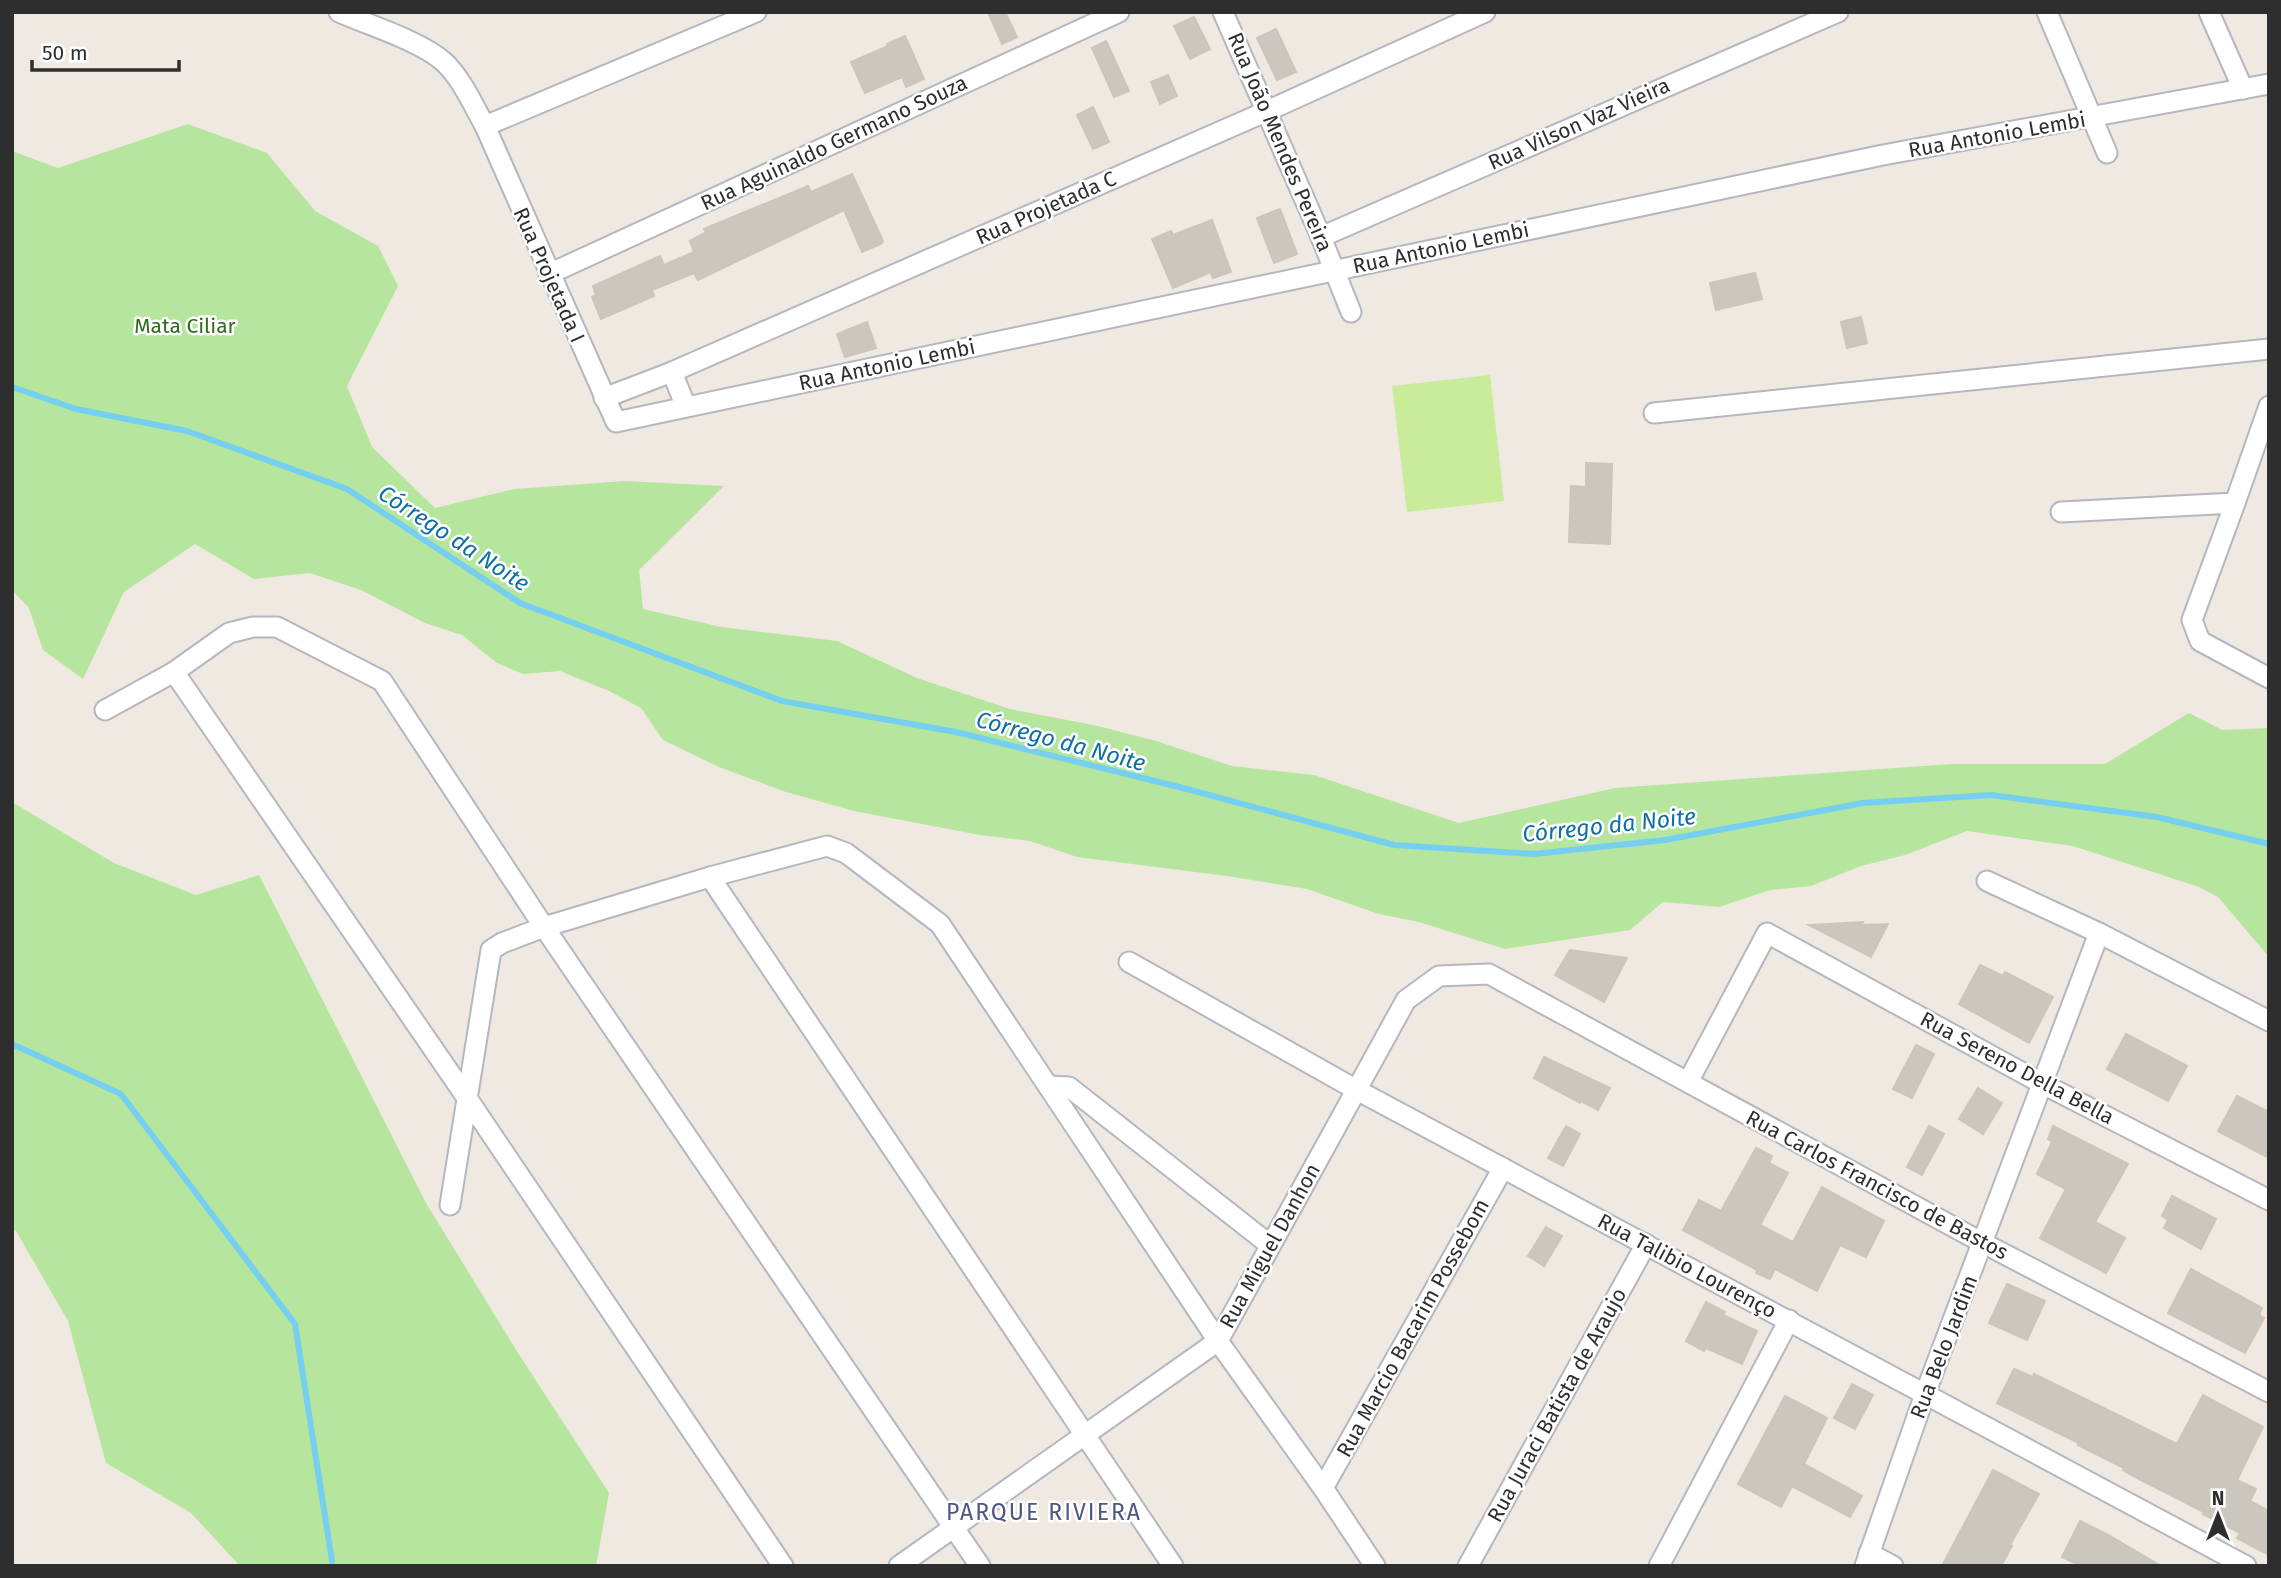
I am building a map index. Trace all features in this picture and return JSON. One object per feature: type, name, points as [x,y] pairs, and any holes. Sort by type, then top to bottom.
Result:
[{"type":"street","name":"Rua Projetada I","points":[[339,12],[415,44],[443,61],[463,86],[485,126],[616,422]]},
{"type":"street","points":[[485,126],[756,12]]},
{"type":"street","name":"Rua Aguinaldo Germano Souza","points":[[549,275],[1119,12]]},
{"type":"street","name":"Rua João Mendes Pereira","points":[[1223,12],[1351,312]]},
{"type":"street","name":"Rua Projetada C","points":[[604,398],[672,372],[1265,112],[1485,12]]},
{"type":"street","name":"Rua Vilson Vaz Vieira","points":[[1321,237],[1838,12]]},
{"type":"street","points":[[2047,12],[2107,153]]},
{"type":"street","points":[[2209,12],[2243,89]]},
{"type":"street","name":"Rua Antonio Lembi","points":[[616,422],[1883,155],[2269,84]]},
{"type":"street","points":[[1654,413],[2269,349]]},
{"type":"street","points":[[672,372],[686,407]]},
{"type":"street","points":[[2268,677],[2200,641],[2192,620],[2269,406]]},
{"type":"street","points":[[2061,512],[2235,503]]},
{"type":"street","points":[[105,710],[174,672],[229,633],[253,627],[277,627],[382,681],[544,927],[980,1566]]},
{"type":"street","points":[[174,672],[467,1098],[783,1566]]},
{"type":"street","points":[[450,1205],[491,950],[544,927],[710,877],[827,846],[846,853],[940,925],[1218,1341],[1324,1488],[1375,1566]]},
{"type":"street","points":[[710,877],[1173,1566]]},
{"type":"street","points":[[1987,881],[2099,933],[2269,1021]]},
{"type":"street","name":"Rua Sereno Della Bella","points":[[1688,1082],[1767,933],[2041,1083],[2269,1200]]},
{"type":"street","name":"Rua Belo Jardim","points":[[1867,1559],[1925,1394],[2099,933]]},
{"type":"street","name":"Rua Talibio Lourenço","points":[[1129,962],[1355,1089],[2246,1566]]},
{"type":"street","name":"Rua Miguel Danhon","points":[[899,1566],[1218,1341],[1406,1000],[1439,976],[1489,974]]},
{"type":"street","name":"Rua Carlos Francisco de Bastos","points":[[1489,974],[1983,1243],[2269,1392]]},
{"type":"street","points":[[1048,1086],[1069,1087],[1270,1245]]},
{"type":"street","name":"Rua Marcio Bacarim Possebom","points":[[1324,1488],[1503,1168]]},
{"type":"street","name":"Rua Juraci Batista de Araujo","points":[[1468,1566],[1646,1244]]},
{"type":"street","points":[[1659,1566],[1789,1320]]},
{"type":"street","points":[[1867,1559],[1893,1566]]},
{"type":"green space","name":"Mata Ciliar","points":[[188,124],[267,153],[315,211],[378,246],[398,286],[347,386],[372,447],[435,508],[514,489],[625,481],[724,486],[639,570],[643,609],[721,627],[837,641],[917,678],[1010,709],[1098,726],[1156,741],[1232,766],[1314,775],[1459,823],[1615,788],[1951,764],[2105,764],[2189,713],[2222,730],[2269,728],[2269,957],[2218,897],[2199,887],[2073,846],[1967,831],[1905,855],[1861,866],[1811,886],[1770,890],[1719,907],[1663,902],[1630,930],[1505,949],[1419,922],[1379,914],[1307,889],[1077,857],[1030,841],[980,835],[854,811],[786,792],[719,767],[663,740],[641,708],[609,691],[560,671],[523,674],[497,663],[462,635],[425,623],[361,590],[310,573],[254,579],[195,544],[124,592],[83,679],[43,650],[29,608],[12,590],[12,151],[58,168]]},
{"type":"green space","points":[[1490,375],[1504,501],[1407,512],[1392,386]]},
{"type":"green space","points":[[12,802],[114,863],[196,895],[259,875],[426,1203],[518,1353],[609,1493],[596,1566],[240,1566],[191,1513],[106,1463],[68,1321],[16,1231],[12,1229]]},
{"type":"building","points":[[988,12],[1005,12],[1017,37],[1002,44]]},
{"type":"building","points":[[1194,17],[1210,49],[1190,59],[1174,26]]},
{"type":"building","points":[[1276,29],[1296,72],[1277,80],[1257,38]]},
{"type":"building","points":[[905,36],[924,79],[906,87],[902,77],[865,93],[851,62]]},
{"type":"building","points":[[1106,41],[1129,91],[1114,97],[1092,48]]},
{"type":"building","points":[[1168,75],[1177,96],[1160,104],[1151,82]]},
{"type":"building","points":[[1093,107],[1109,142],[1093,149],[1077,115]]},
{"type":"building","points":[[852,174],[883,241],[881,244],[862,252],[844,210],[698,280],[694,273],[652,290],[654,296],[601,319],[592,297],[596,295],[593,286],[660,256],[664,265],[694,252],[690,241],[706,232],[704,229],[808,186],[811,192]]},
{"type":"building","points":[[1280,209],[1297,254],[1274,263],[1257,218]]},
{"type":"building","points":[[1212,220],[1231,272],[1213,278],[1211,272],[1173,288],[1152,239],[1171,231],[1173,235]]},
{"type":"building","points":[[1755,273],[1762,299],[1716,310],[1710,283]]},
{"type":"building","points":[[1861,317],[1867,343],[1847,348],[1841,322]]},
{"type":"building","points":[[867,322],[876,348],[845,357],[837,334]]},
{"type":"building","points":[[1586,463],[1612,464],[1610,544],[1569,542],[1571,486],[1586,487]]},
{"type":"building","points":[[1863,922],[1861,925],[1888,924],[1871,957],[1809,925]]},
{"type":"building","points":[[1570,950],[1627,958],[1604,1002],[1555,975]]},
{"type":"building","points":[[1980,965],[2003,976],[2005,972],[2053,997],[2029,1043],[1959,1004]]},
{"type":"building","points":[[2126,1034],[2187,1066],[2168,1101],[2107,1069]]},
{"type":"building","points":[[1916,1045],[1934,1054],[1912,1098],[1893,1089]]},
{"type":"building","points":[[1544,1057],[1610,1088],[1598,1110],[1534,1078]]},
{"type":"building","points":[[1978,1088],[2002,1103],[1983,1134],[1959,1119]]},
{"type":"building","points":[[2237,1096],[2269,1112],[2269,1158],[2218,1131]]},
{"type":"building","points":[[1566,1126],[1580,1134],[1563,1166],[1548,1158]]},
{"type":"building","points":[[1929,1126],[1944,1134],[1922,1175],[1907,1167]]},
{"type":"building","points":[[2053,1126],[2128,1164],[2095,1222],[2125,1238],[2106,1273],[2040,1238],[2066,1189],[2037,1174],[2052,1142],[2048,1139]]},
{"type":"building","points":[[1756,1148],[1772,1156],[1769,1163],[1788,1173],[1760,1225],[1793,1242],[1822,1187],[1884,1221],[1866,1257],[1840,1245],[1817,1291],[1775,1269],[1770,1279],[1756,1273],[1757,1270],[1683,1230],[1699,1200],[1721,1211]]},
{"type":"building","points":[[2172,1196],[2216,1219],[2201,1249],[2164,1228],[2168,1220],[2162,1216]]},
{"type":"building","points":[[1546,1227],[1562,1236],[1544,1266],[1528,1256]]},
{"type":"building","points":[[2191,1269],[2262,1308],[2259,1315],[2264,1318],[2245,1353],[2168,1313]]},
{"type":"building","points":[[2007,1284],[2045,1301],[2027,1340],[1989,1323]]},
{"type":"building","points":[[1706,1302],[1725,1312],[1723,1315],[1757,1331],[1742,1364],[1706,1348],[1704,1351],[1686,1341]]},
{"type":"building","points":[[2014,1369],[2033,1377],[2034,1374],[2177,1444],[2203,1395],[2263,1427],[2237,1480],[2256,1489],[2250,1501],[2269,1511],[2269,1555],[2237,1538],[2240,1533],[2203,1514],[2204,1512],[2139,1479],[2123,1470],[2124,1468],[2078,1445],[2079,1443],[1997,1403]]},
{"type":"building","points":[[1852,1384],[1873,1395],[1855,1429],[1834,1418]]},
{"type":"building","points":[[1785,1396],[1827,1418],[1804,1464],[1862,1496],[1850,1517],[1792,1486],[1781,1507],[1738,1484]]},
{"type":"building","points":[[1993,1470],[2039,1494],[2010,1545],[2012,1546],[2001,1566],[1942,1566]]},
{"type":"building","points":[[2080,1521],[2161,1566],[2081,1566],[2062,1557]]},
{"type":"waterway","name":"Córrego da Noite","points":[[12,387],[76,409],[187,431],[347,489],[520,603],[782,701],[956,732],[1187,789],[1394,845],[1534,854],[1665,840],[1863,803],[1991,795],[2157,817],[2269,844]]},
{"type":"waterway","points":[[12,1044],[121,1094],[295,1324],[332,1561]]},
{"type":"district","name":"PARQUE RIVIERA","points":[[1044,1512]]}]
